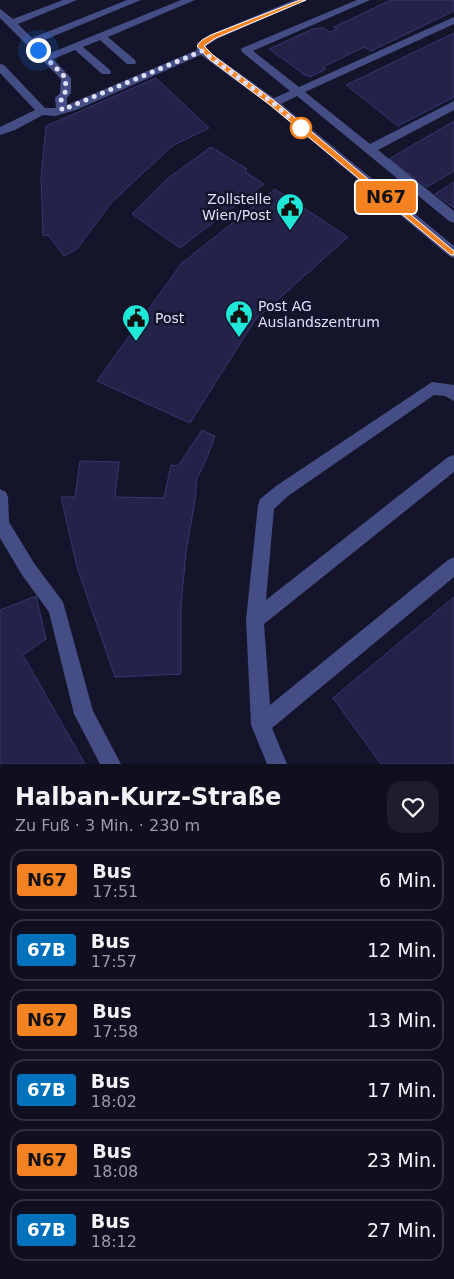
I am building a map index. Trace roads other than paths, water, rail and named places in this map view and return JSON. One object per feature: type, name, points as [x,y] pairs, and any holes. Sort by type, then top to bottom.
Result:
[{"type":"street","points":[[11,23],[72,0]]},
{"type":"street","points":[[30,42],[136,0]]},
{"type":"street","points":[[46,58],[190,0]]},
{"type":"street","points":[[302,0],[288,2],[209,39],[201,45],[202,51],[273,103],[454,253]]},
{"type":"street","points":[[365,0],[246,50],[447,213]]},
{"type":"street","points":[[0,12],[61,74],[56,78],[57,94],[61,98],[62,110]]},
{"type":"street","points":[[273,103],[454,20]]},
{"type":"street","points":[[101,36],[130,62]]},
{"type":"street","points":[[76,46],[106,72]]},
{"type":"street","points":[[0,66],[42,111],[50,113],[62,110],[202,51]]},
{"type":"street","points":[[369,150],[454,105]]},
{"type":"street","points":[[0,131],[25,121],[30,116],[42,111]]},
{"type":"street","points":[[0,125],[23,116],[30,116]]},
{"type":"street","points":[[416,222],[447,213]]},
{"type":"street","points":[[277,764],[261,725],[255,620],[266,505],[282,491],[432,388],[449,390],[454,394]]},
{"type":"street","points":[[255,620],[454,462]]},
{"type":"street","points":[[0,497],[1,524],[28,569],[57,608],[84,714],[111,764]]},
{"type":"street","points":[[261,725],[454,566]]},
{"type":"place","name":"Zollstelle Wien/Post","points":[[290,231]]},
{"type":"place","name":"Post AG Auslandszentrum","points":[[239,338]]},
{"type":"place","name":"Post","points":[[136,342]]}]
